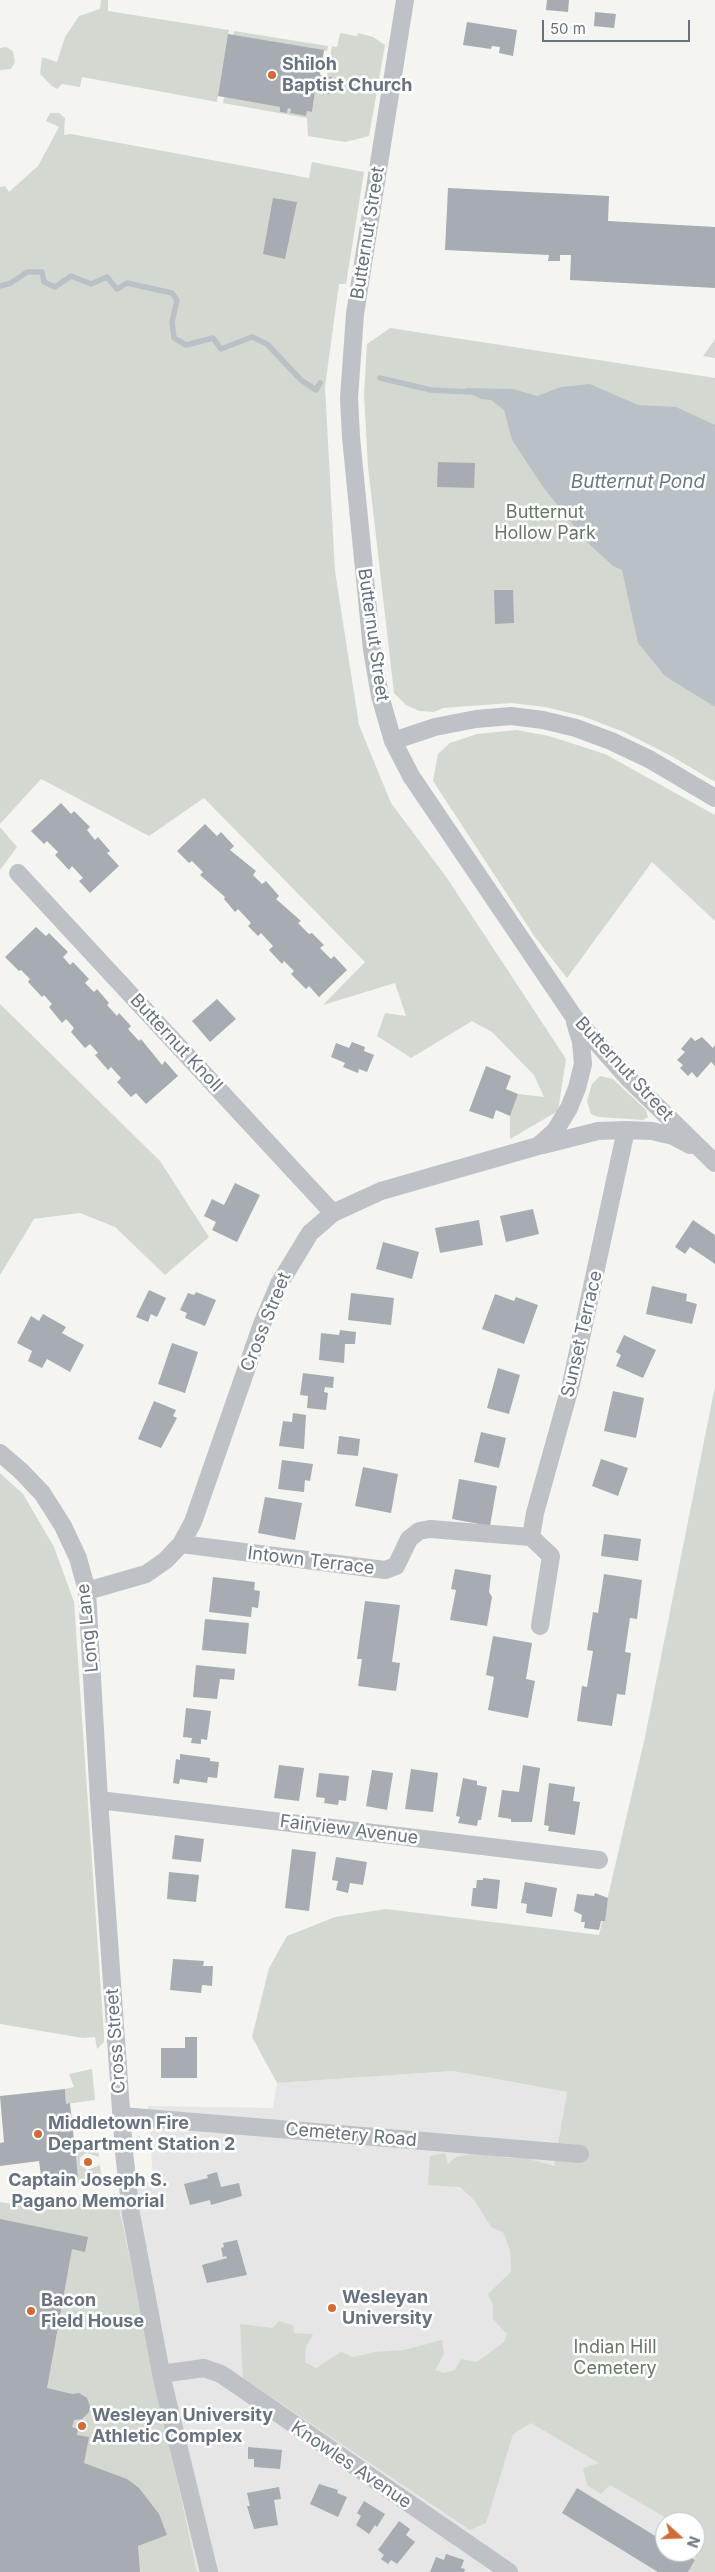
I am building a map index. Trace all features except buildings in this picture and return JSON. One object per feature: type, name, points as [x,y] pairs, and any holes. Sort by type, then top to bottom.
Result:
[{"type":"street","name":"Butternut Street","points":[[406,0],[355,314],[349,398],[350,438],[372,650],[380,696],[393,741],[431,808],[574,1017],[628,1078],[713,1160]]},
{"type":"street","points":[[393,741],[434,727],[476,719],[510,716],[543,720],[576,728],[611,741],[649,759],[715,798]]},
{"type":"street","name":"Butternut Knoll","points":[[18,872],[333,1213]]},
{"type":"street","name":"Cross Street","points":[[538,1146],[555,1131],[569,1108],[577,1088],[583,1064],[581,1042],[574,1017]]},
{"type":"street","name":"Cross Street","points":[[87,1591],[146,1574],[166,1560],[181,1544],[193,1522],[262,1324],[279,1284],[310,1232],[333,1213],[381,1191],[582,1134],[626,1130],[652,1131],[673,1136],[713,1160]]},
{"type":"street","name":"Sunset Terrace","points":[[531,1537],[535,1513],[571,1384],[626,1130]]},
{"type":"street","name":"Long Lane","points":[[0,1453],[21,1470],[47,1502],[78,1558],[87,1591],[99,1800]]},
{"type":"street","name":"Intown Terrace","points":[[181,1544],[385,1570],[396,1566],[408,1539],[419,1531],[430,1529],[531,1537]]},
{"type":"street","points":[[531,1537],[551,1556],[540,1626]]},
{"type":"street","name":"Cross Street","points":[[99,1800],[131,2214],[161,2374],[209,2572]]},
{"type":"street","name":"Fairview Avenue","points":[[99,1800],[599,1860]]},
{"type":"street","name":"Cemetery Road","points":[[122,2116],[580,2154]]},
{"type":"street","name":"Knowles Avenue","points":[[161,2374],[204,2368],[221,2374],[509,2572]]},
{"type":"shaded area","name":"Wesleyan University","points":[[453,2071],[567,2092],[554,2166],[715,2531],[715,2572],[197,2572],[118,2203],[153,2178],[148,2106],[273,2108],[277,2083]]},
{"type":"green space","points":[[101,0],[108,0],[108,11],[229,30],[217,102],[82,77],[80,87],[62,84],[57,89],[52,86],[40,74],[42,57],[57,62],[65,37],[79,16],[100,9]]},
{"type":"green space","points":[[234,31],[328,46],[327,51],[233,35]]},
{"type":"green space","points":[[340,33],[357,36],[358,33],[373,37],[385,45],[369,136],[345,142],[308,136],[307,118],[223,103],[224,97],[280,107],[280,112],[287,113],[288,108],[291,109],[290,113],[306,116],[307,111],[312,112],[315,92],[329,94],[332,77],[327,76],[332,46],[337,47]]},
{"type":"green space","points":[[6,47],[13,51],[15,62],[11,69],[0,70],[0,48]]},
{"type":"green space","points":[[50,113],[59,113],[65,118],[64,135],[71,134],[309,178],[312,162],[364,172],[346,284],[339,284],[325,387],[335,571],[359,725],[391,803],[447,878],[566,1059],[558,1111],[510,1139],[510,1116],[518,1094],[544,1097],[534,1075],[492,1032],[472,1021],[411,1058],[377,1036],[385,1013],[406,1016],[395,983],[323,1005],[365,962],[204,798],[149,836],[41,779],[0,824],[0,187],[5,186],[9,192],[38,166],[59,127],[46,121]]},
{"type":"green space","name":"Butternut Hollow Park","points":[[390,328],[715,378],[715,782],[673,757],[624,732],[582,716],[545,707],[511,703],[443,708],[434,712],[419,711],[406,705],[394,693],[368,467],[364,394],[367,344]]},
{"type":"green space","points":[[715,339],[715,358],[703,356]]},
{"type":"green space","points":[[516,730],[549,736],[605,754],[715,815],[715,921],[652,862],[567,978],[535,937],[433,781],[438,754],[450,743],[477,734]]},
{"type":"green space","points":[[0,827],[17,847],[0,870]]},
{"type":"green space","points":[[0,1004],[160,1161],[209,1237],[165,1275],[115,1227],[80,1213],[34,1219],[0,1275]]},
{"type":"green space","points":[[600,1076],[613,1079],[646,1110],[648,1117],[643,1120],[598,1117],[591,1114],[587,1101],[592,1084]]},
{"type":"green space","name":"Indian Hill Cemetery","points":[[715,1386],[715,2572],[688,2572],[694,2562],[705,2562],[705,2512],[656,2512],[610,2485],[601,2494],[587,2485],[583,2468],[599,2463],[531,2423],[513,2434],[486,2523],[470,2530],[243,2378],[240,2324],[273,2328],[279,2321],[293,2325],[294,2333],[313,2334],[306,2347],[305,2362],[316,2368],[341,2352],[353,2357],[375,2352],[404,2350],[442,2340],[444,2354],[435,2370],[444,2373],[455,2370],[461,2359],[477,2362],[504,2342],[507,2334],[493,2319],[493,2305],[488,2294],[511,2272],[510,2250],[503,2232],[492,2228],[474,2200],[460,2187],[428,2185],[430,2156],[445,2153],[448,2164],[456,2157],[479,2152],[508,2158],[522,2157],[554,2166],[567,2092],[453,2071],[277,2083],[252,2037],[269,1968],[287,1936],[335,1917],[386,1909],[599,1935],[645,1737]]},
{"type":"green space","points":[[0,1473],[23,1494],[54,1547],[74,1602],[104,2035],[104,2042],[97,2049],[95,2037],[83,2038],[0,2024]]},
{"type":"green space","points":[[92,2069],[95,2100],[66,2104],[65,2089],[74,2087],[69,2074]]},
{"type":"green space","points":[[98,2142],[99,2157],[86,2153],[80,2158],[80,2165],[87,2170],[100,2165],[102,2181],[78,2183],[74,2145]]},
{"type":"green space","name":"Wesleyan University Athletic Complex","points":[[105,2197],[118,2203],[197,2572],[0,2572],[0,2202],[27,2206]]},
{"type":"water","name":"Butternut Pond","points":[[590,384],[638,405],[676,407],[715,425],[715,707],[665,676],[638,643],[622,570],[613,566],[587,542],[543,487],[512,440],[504,410],[491,400],[481,399],[465,391],[466,388],[513,389],[537,396],[561,387]]},
{"type":"waterway","points":[[0,286],[11,283],[27,272],[42,272],[44,282],[55,287],[71,276],[91,284],[107,277],[117,289],[127,283],[172,293],[177,300],[172,322],[174,338],[186,345],[213,338],[221,349],[252,337],[267,344],[301,380],[316,390],[320,383]]},
{"type":"waterway","points":[[380,378],[431,390],[471,392]]},
{"type":"place","name":"Shiloh Baptist Church","points":[[272,75]]},
{"type":"place","name":"Middletown Fire Department Station 2","points":[[38,2134]]},
{"type":"place","name":"Captain Joseph S. Pagano Memorial","points":[[88,2162]]},
{"type":"place","name":"Wesleyan University","points":[[332,2308]]},
{"type":"place","name":"Bacon Field House","points":[[31,2311]]},
{"type":"place","name":"Wesleyan University Athletic Complex","points":[[82,2426]]}]
